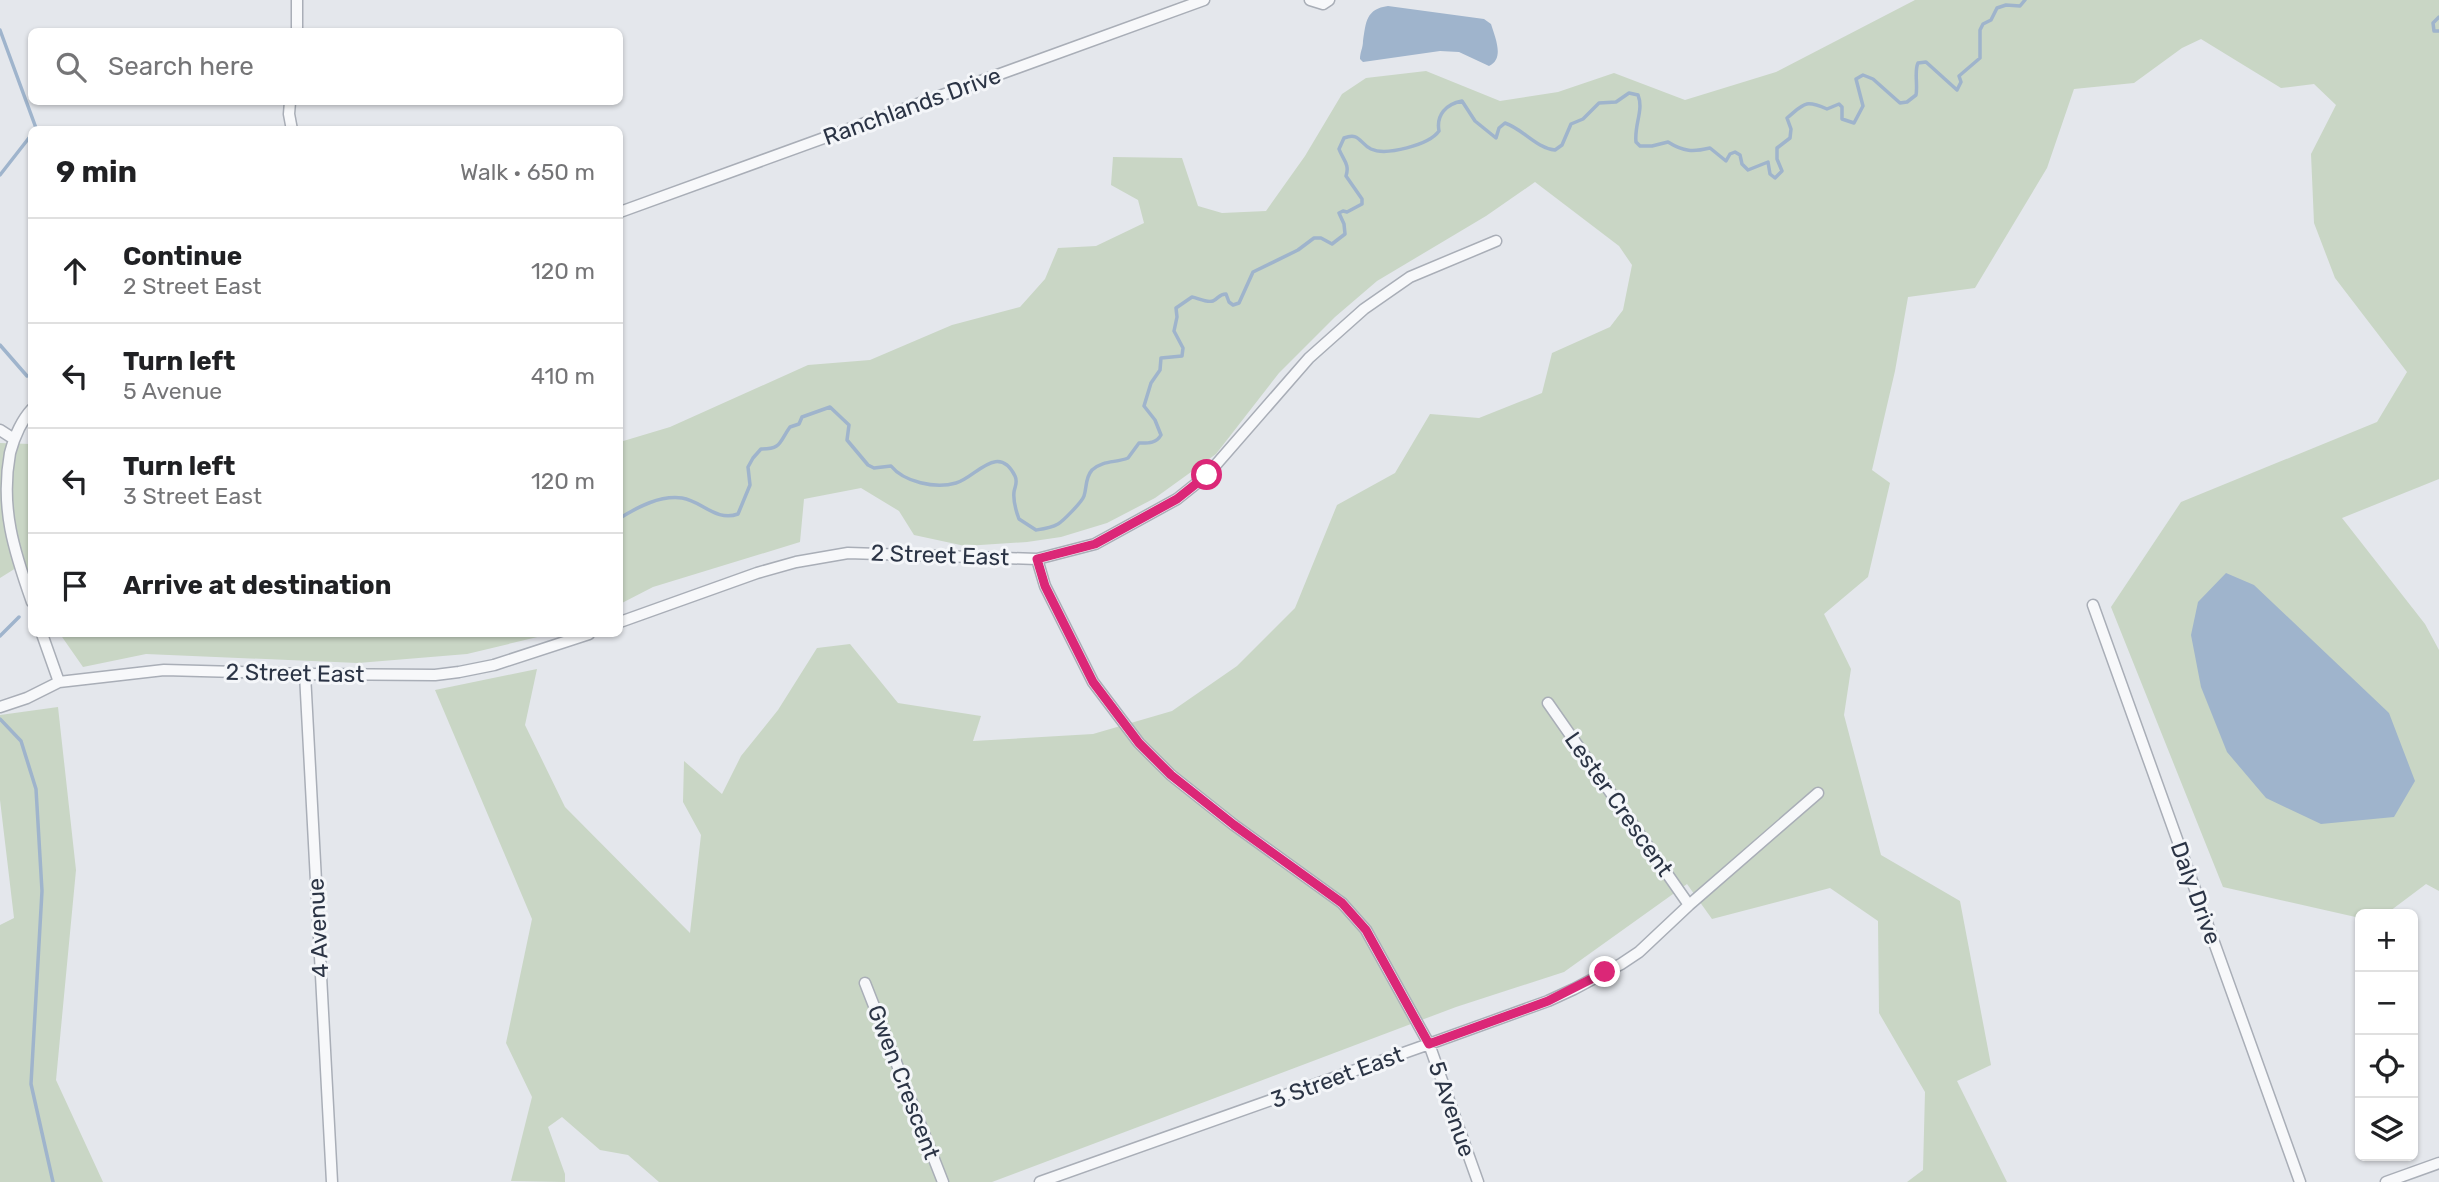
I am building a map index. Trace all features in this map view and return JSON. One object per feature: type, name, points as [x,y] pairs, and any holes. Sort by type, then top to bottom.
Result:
[{"type":"street","points":[[297,0],[297,28]]},
{"type":"street","name":"Ranchlands Drive","points":[[623,211],[1205,0]]},
{"type":"street","points":[[1310,0],[1323,4],[1329,0]]},
{"type":"street","points":[[290,105],[291,126]]},
{"type":"street","name":"2 Street East","points":[[623,621],[770,569],[848,553],[1037,559],[1095,544],[1177,499],[1207,475],[1309,358],[1364,309],[1410,277],[1496,241]]},
{"type":"street","points":[[28,416],[14,439],[3,495],[9,534],[28,591]]},
{"type":"street","points":[[0,430],[14,439]]},
{"type":"street","name":"5 Avenue","points":[[1037,559],[1045,586],[1093,682],[1139,743],[1171,775],[1234,825],[1342,903],[1366,930],[1429,1044],[1478,1182]]},
{"type":"street","name":"Daly Drive","points":[[2093,605],[2300,1182]]},
{"type":"street","points":[[43,637],[59,682]]},
{"type":"street","name":"2 Street East","points":[[0,707],[27,698],[59,682],[164,670],[305,674],[459,672],[494,665],[580,637]]},
{"type":"street","name":"4 Avenue","points":[[305,674],[332,1182]]},
{"type":"street","name":"Lester Crescent","points":[[1548,703],[1689,905]]},
{"type":"street","name":"3 Street East","points":[[1040,1182],[1548,1001],[1639,952],[1818,793]]},
{"type":"street","name":"Gwen Crescent","points":[[864,983],[943,1182]]},
{"type":"street","points":[[2386,1182],[2439,1163]]},
{"type":"green space","points":[[1915,0],[2439,0],[2439,479],[2342,518],[2425,624],[2439,650],[2439,891],[2426,884],[2393,909],[2355,909],[2355,917],[2223,887],[2111,607],[2181,502],[2377,422],[2407,372],[2335,278],[2314,223],[2311,154],[2336,105],[2314,84],[2281,88],[2201,39],[2182,48],[2134,83],[2074,89],[2047,168],[1975,288],[1908,297],[1895,371],[1872,470],[1890,483],[1868,577],[1824,614],[1851,669],[1844,715],[1881,855],[1960,901],[1991,1065],[1957,1081],[2007,1182],[1907,1182],[1923,1170],[1925,1092],[1879,1013],[1878,921],[1830,888],[1712,919],[1687,884],[1564,972],[1456,1007],[992,1182],[659,1182],[628,1155],[600,1150],[562,1117],[548,1127],[565,1174],[565,1182],[511,1181],[532,1097],[506,1043],[532,919],[435,690],[537,669],[525,725],[565,807],[690,933],[701,835],[683,802],[684,761],[722,794],[741,756],[778,710],[817,648],[850,644],[898,703],[981,716],[973,741],[1093,734],[1172,711],[1237,666],[1295,608],[1337,505],[1395,473],[1430,414],[1479,418],[1542,393],[1552,353],[1610,327],[1623,310],[1632,265],[1619,246],[1535,182],[1486,216],[1377,281],[1335,317],[1279,373],[1216,454],[1155,498],[1107,523],[1061,537],[965,546],[914,535],[899,511],[861,488],[804,499],[800,542],[653,587],[623,602],[623,441],[670,427],[808,365],[870,360],[952,325],[1020,307],[1045,279],[1058,248],[1096,246],[1144,223],[1138,200],[1111,185],[1113,157],[1182,158],[1198,206],[1222,213],[1266,211],[1305,156],[1342,94],[1366,78],[1426,71],[1500,101],[1558,92],[1614,73],[1685,100],[1776,72]]},
{"type":"green space","points":[[0,443],[28,444],[28,586],[16,568],[0,578]]},
{"type":"green space","points":[[62,637],[538,637],[467,654],[358,663],[146,654],[83,667]]},
{"type":"green space","points":[[58,707],[76,870],[56,1080],[103,1182],[0,1182],[0,925],[14,918],[0,800],[0,715]]},
{"type":"water","points":[[1388,6],[1484,19],[1491,24],[1495,35],[1497,58],[1489,66],[1459,52],[1440,51],[1363,62],[1360,57],[1368,18],[1375,10]]},
{"type":"water","points":[[2226,573],[2254,585],[2389,713],[2415,781],[2394,817],[2321,824],[2266,798],[2227,752],[2201,687],[2191,635],[2198,602]]},
{"type":"waterway","points":[[623,516],[666,498],[689,500],[723,515],[738,514],[750,485],[748,467],[753,458],[761,449],[777,446],[790,427],[799,424],[802,417],[830,407],[849,425],[847,440],[868,465],[874,468],[891,466],[912,480],[948,485],[963,480],[986,465],[1001,462],[1008,466],[1016,478],[1014,499],[1019,519],[1036,530],[1053,526],[1064,519],[1083,499],[1092,470],[1128,458],[1139,443],[1154,441],[1161,435],[1155,420],[1144,406],[1151,383],[1160,370],[1161,358],[1182,356],[1183,348],[1174,331],[1176,308],[1192,297],[1213,301],[1224,294],[1233,305],[1239,303],[1253,272],[1298,250],[1314,238],[1321,238],[1332,244],[1345,234],[1339,213],[1362,204],[1362,199],[1346,176],[1347,165],[1339,149],[1344,138],[1356,137],[1367,147],[1378,151],[1417,145],[1439,131],[1438,125],[1443,111],[1462,101],[1475,121],[1496,138],[1499,128],[1505,123],[1542,146],[1555,150],[1562,145],[1571,124],[1583,119],[1599,103],[1616,102],[1629,93],[1638,95],[1640,101],[1636,136],[1636,142],[1640,146],[1668,142],[1689,150],[1710,148],[1726,161],[1730,154],[1735,152],[1740,155],[1742,164],[1748,170],[1768,162],[1770,174],[1775,178],[1782,171],[1777,159],[1777,148],[1790,138],[1791,129],[1787,118],[1801,106],[1813,104],[1827,109],[1839,104],[1842,107],[1842,119],[1854,123],[1863,106],[1856,79],[1863,75],[1873,79],[1900,103],[1907,102],[1916,95],[1918,63],[1926,62],[1957,90],[1961,82],[1959,76],[1980,58],[1980,30],[1983,24],[1991,20],[1997,8],[2006,5],[2020,6],[2025,0]]},
{"type":"waterway","points":[[2439,17],[2433,23],[2434,31],[2439,31]]},
{"type":"waterway","points":[[0,30],[35,126]]},
{"type":"waterway","points":[[0,175],[28,139]]},
{"type":"waterway","points":[[0,345],[27,376]]},
{"type":"waterway","points":[[0,636],[19,617]]},
{"type":"waterway","points":[[0,719],[21,741],[36,789],[42,891],[31,1084],[53,1182]]},
{"type":"route","points":[[1207,475],[1177,499],[1095,544],[1037,559],[1045,586],[1093,682],[1139,743],[1171,775],[1234,825],[1342,903],[1366,930],[1429,1044],[1548,1001],[1605,972]]}]
